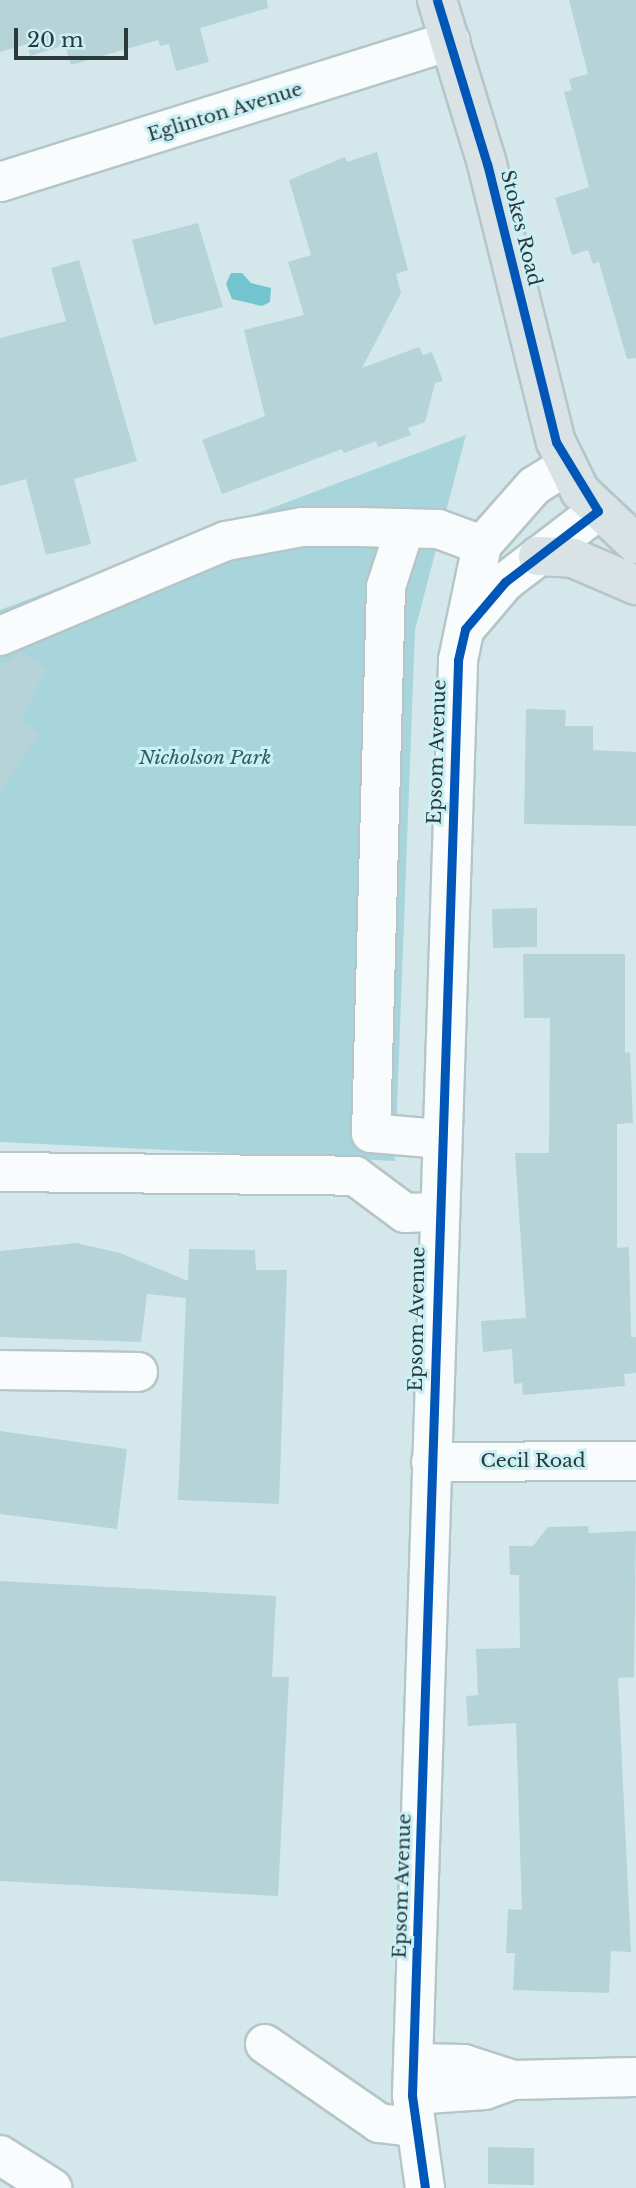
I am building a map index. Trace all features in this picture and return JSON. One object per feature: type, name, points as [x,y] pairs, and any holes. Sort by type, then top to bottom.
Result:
[{"type":"main road","name":"Stokes Road","points":[[437,0],[549,420],[567,465],[598,511],[636,544]]},
{"type":"main road","points":[[538,556],[573,558],[636,585]]},
{"type":"street","name":"Eglinton Avenue","points":[[0,182],[450,41]]},
{"type":"street","name":"Epsom Avenue","points":[[425,2188],[413,2095],[437,1212],[456,691],[482,545],[534,486],[567,465]]},
{"type":"street","points":[[465,629],[505,582],[598,511]]},
{"type":"street","points":[[0,636],[226,541],[302,527],[405,528],[438,529],[482,545]]},
{"type":"street","points":[[405,528],[386,587],[371,1133],[440,1139]]},
{"type":"street","points":[[0,1172],[355,1176],[405,1213],[437,1212]]},
{"type":"street","points":[[0,1370],[138,1372]]},
{"type":"street","name":"Cecil Road","points":[[431,1462],[636,1461]]},
{"type":"street","points":[[265,2044],[379,2123],[413,2095],[464,2064],[513,2080],[636,2077]]},
{"type":"street","points":[[0,2155],[52,2188]]},
{"type":"green space","name":"Nicholson Park","points":[[466,435],[415,630],[395,1161],[0,1142],[0,610]]},
{"type":"shaded area","points":[[231,273],[242,273],[251,283],[271,288],[270,302],[262,306],[232,299],[226,284]]},
{"type":"building","points":[[0,0],[267,0],[268,8],[200,28],[209,62],[176,71],[169,44],[160,46],[158,40],[71,65],[65,45],[30,56],[27,44],[0,52]]},
{"type":"building","points":[[569,0],[636,0],[636,358],[627,359],[599,262],[593,264],[588,250],[572,255],[555,198],[589,187],[564,92],[572,90],[569,79],[588,74]]},
{"type":"building","points":[[377,152],[408,270],[396,274],[401,293],[362,368],[419,347],[423,355],[432,352],[443,381],[435,383],[425,422],[408,428],[411,435],[378,447],[376,441],[344,453],[342,449],[222,494],[202,440],[265,416],[244,330],[304,315],[288,262],[311,255],[289,180],[345,157],[347,162]]},
{"type":"building","points":[[198,223],[223,307],[154,325],[132,240]]},
{"type":"building","points":[[79,260],[137,461],[74,479],[91,544],[46,555],[26,479],[0,486],[0,338],[66,321],[51,268]]},
{"type":"building","points":[[20,651],[46,669],[21,721],[40,733],[0,792],[0,668]]},
{"type":"building","points":[[526,709],[566,710],[565,726],[593,726],[593,750],[636,752],[636,826],[524,824]]},
{"type":"building","points":[[537,908],[537,947],[493,948],[492,909]]},
{"type":"building","points":[[523,954],[625,954],[625,1053],[630,1052],[633,1123],[617,1124],[617,1248],[629,1247],[631,1337],[636,1337],[636,1373],[624,1374],[625,1386],[523,1395],[522,1383],[514,1384],[512,1349],[483,1352],[481,1321],[526,1318],[515,1153],[549,1153],[550,1018],[524,1018]]},
{"type":"building","points":[[76,1243],[120,1253],[188,1281],[189,1249],[255,1250],[256,1270],[287,1270],[279,1504],[178,1500],[186,1298],[147,1294],[141,1342],[0,1337],[0,1251]]},
{"type":"building","points":[[0,1431],[127,1449],[117,1529],[0,1514]]},
{"type":"building","points":[[588,1526],[589,1533],[636,1531],[634,1677],[618,1678],[631,1952],[611,1951],[609,1993],[513,1990],[515,1953],[506,1953],[508,1909],[522,1910],[516,1723],[468,1726],[466,1696],[478,1695],[476,1649],[520,1648],[519,1575],[510,1575],[509,1546],[533,1546],[548,1527]]},
{"type":"building","points":[[0,1581],[276,1596],[272,1677],[289,1677],[278,1896],[0,1881]]},
{"type":"building","points":[[488,2147],[534,2148],[534,2185],[488,2184]]},
{"type":"cycle path","points":[[425,2188],[412,2095],[458,660],[465,629],[505,582],[598,511],[556,442],[487,164],[437,0]]}]
